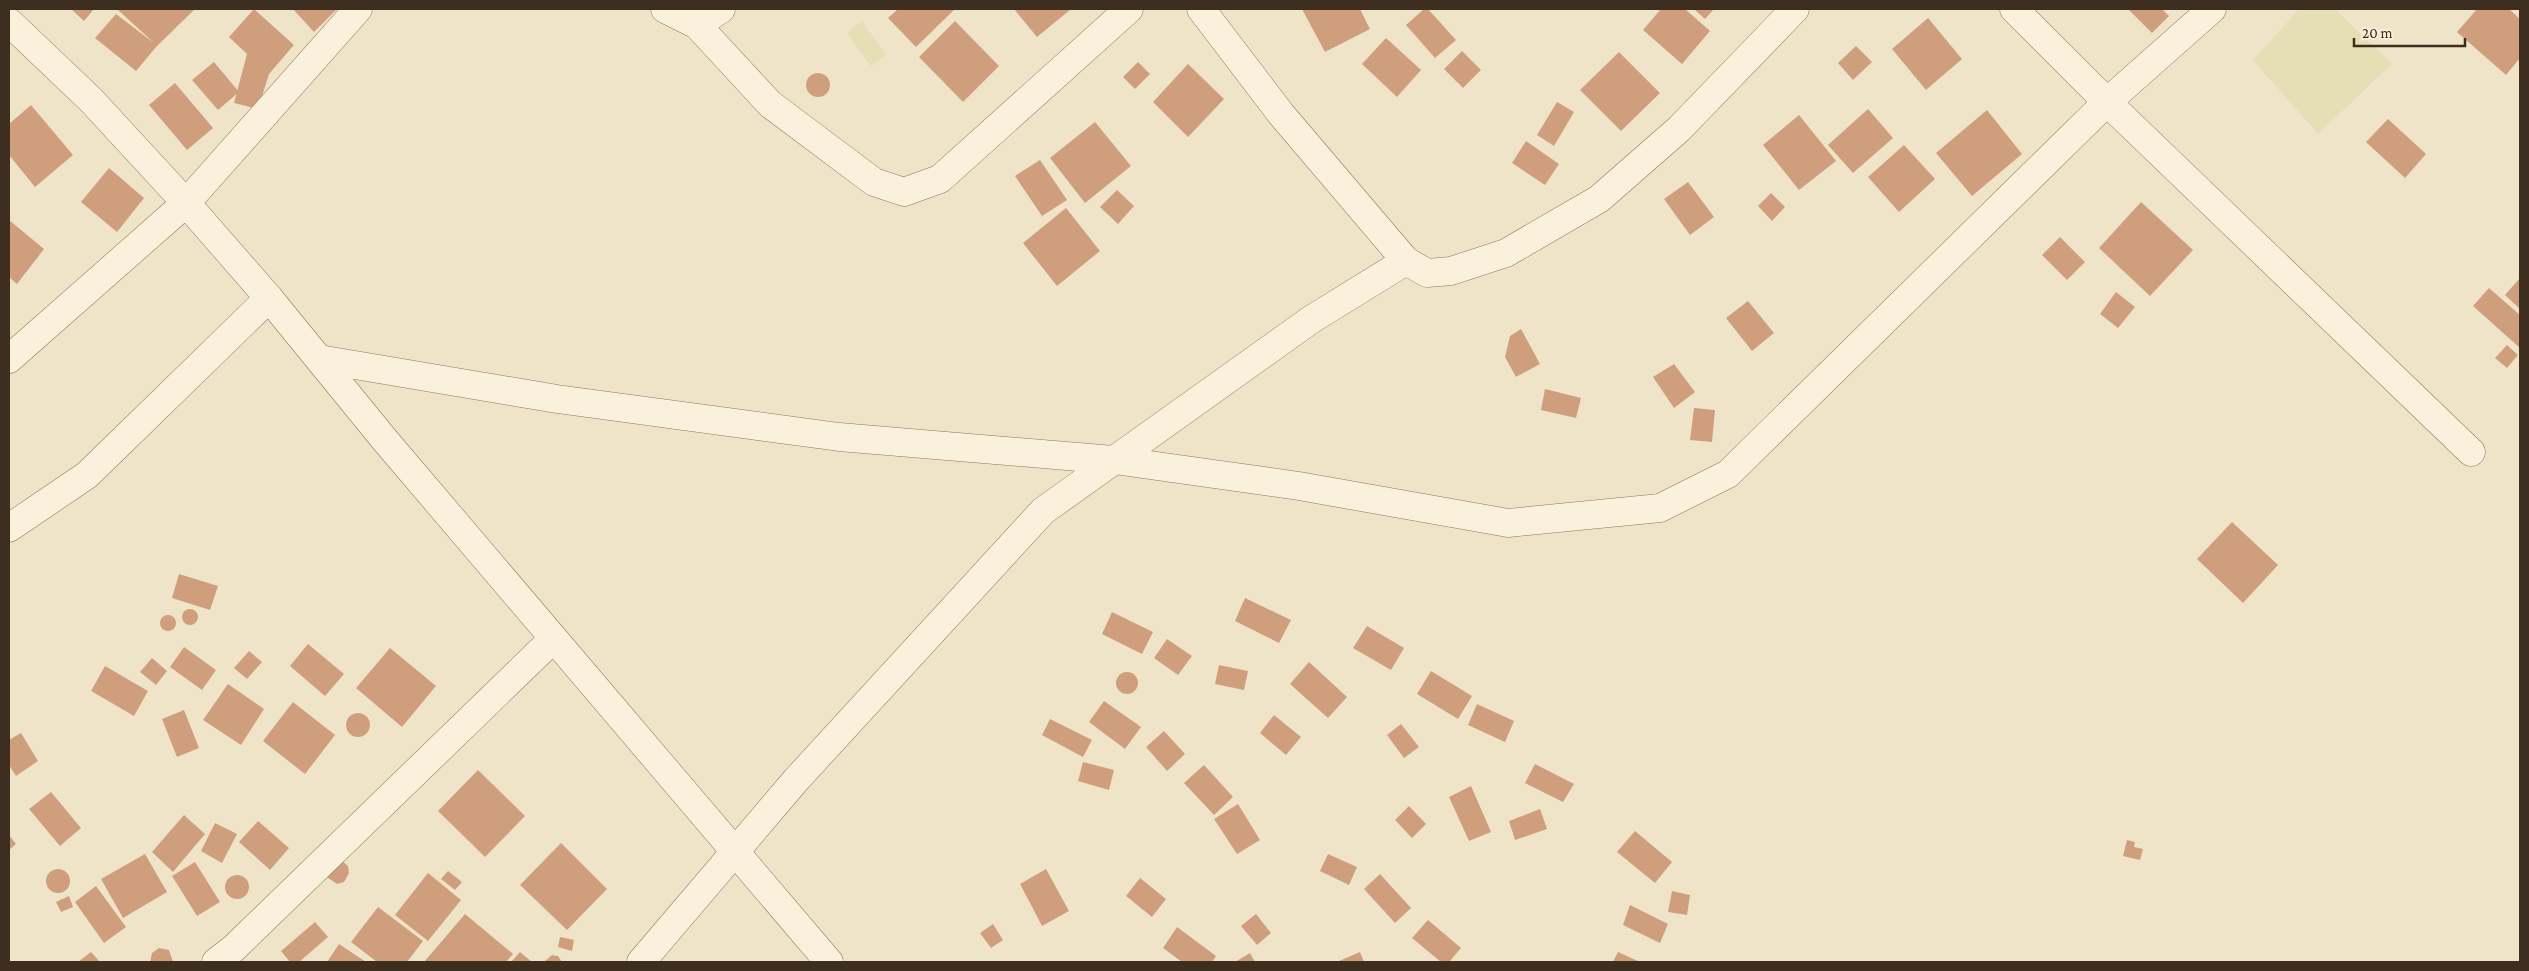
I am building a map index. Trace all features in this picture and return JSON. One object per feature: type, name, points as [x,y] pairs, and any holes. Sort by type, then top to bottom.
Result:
[{"type":"street","points":[[9,358],[186,203],[358,9]]},
{"type":"street","points":[[664,9],[697,25],[770,104],[874,182],[904,192],[940,179],[1129,9]]},
{"type":"street","points":[[697,25],[721,9]]},
{"type":"street","points":[[1201,9],[1282,114],[1406,260],[1427,273],[1451,271],[1506,253],[1599,199],[1679,129],[1795,9]]},
{"type":"street","points":[[2014,9],[2107,102],[2471,452]]},
{"type":"street","points":[[319,359],[557,399],[839,437],[1114,460],[1299,486],[1508,523],[1660,508],[1728,474],[2107,102],[2212,9]]},
{"type":"street","points":[[9,22],[91,100],[186,203],[269,298],[384,439],[829,962]]},
{"type":"street","points":[[641,962],[796,780],[1042,511],[1312,319],[1406,260]]},
{"type":"street","points":[[9,528],[87,475],[269,298]]},
{"type":"street","points":[[216,962],[234,948],[553,638]]},
{"type":"shaded area","points":[[2299,9],[2335,9],[2392,64],[2318,134],[2253,60]]},
{"type":"shaded area","points":[[862,21],[886,55],[871,66],[847,33]]},
{"type":"building","points":[[71,9],[94,9],[84,21]]},
{"type":"building","points":[[117,9],[195,9],[157,46],[136,71],[95,38],[116,14],[154,43]]},
{"type":"building","points":[[254,9],[294,45],[269,74],[258,109],[234,103],[247,54],[229,37]]},
{"type":"building","points":[[293,9],[337,9],[314,32]]},
{"type":"building","points":[[898,9],[955,9],[916,47],[888,18]]},
{"type":"building","points":[[1014,9],[1071,9],[1037,37]]},
{"type":"building","points":[[1302,9],[1360,9],[1370,29],[1325,52]]},
{"type":"building","points":[[1424,9],[1428,9],[1456,40],[1435,58],[1406,25]]},
{"type":"building","points":[[1661,9],[1685,9],[1710,31],[1682,64],[1643,30]]},
{"type":"building","points":[[1694,9],[1714,9],[1705,19]]},
{"type":"building","points":[[2128,9],[2162,9],[2169,16],[2152,33]]},
{"type":"building","points":[[2477,9],[2509,9],[2520,19],[2520,58],[2506,75],[2457,32]]},
{"type":"building","points":[[1928,18],[1962,59],[1926,90],[1892,49]]},
{"type":"building","points":[[955,21],[999,66],[963,102],[919,57]]},
{"type":"building","points":[[1386,38],[1421,70],[1397,97],[1362,64]]},
{"type":"building","points":[[1856,46],[1872,62],[1853,80],[1838,63]]},
{"type":"building","points":[[1462,51],[1481,70],[1463,88],[1444,69]]},
{"type":"building","points":[[1619,52],[1660,93],[1621,131],[1580,90]]},
{"type":"building","points":[[214,62],[239,92],[218,110],[192,80]]},
{"type":"building","points":[[1138,62],[1150,74],[1135,89],[1123,77]]},
{"type":"building","points":[[1188,64],[1224,99],[1188,137],[1153,102]]},
{"type":"building","points":[[813,73],[823,73],[830,80],[830,90],[823,97],[813,97],[806,90],[806,80]]},
{"type":"building","points":[[175,83],[213,128],[187,150],[149,105]]},
{"type":"building","points":[[1557,102],[1574,112],[1554,146],[1537,135]]},
{"type":"building","points":[[31,105],[73,155],[35,187],[9,155],[9,124]]},
{"type":"building","points":[[1868,109],[1893,138],[1853,173],[1828,145]]},
{"type":"building","points":[[1987,110],[2022,154],[1972,196],[1936,153]]},
{"type":"building","points":[[1799,115],[1836,161],[1799,190],[1763,145]]},
{"type":"building","points":[[2388,119],[2426,154],[2405,178],[2366,142]]},
{"type":"building","points":[[1095,122],[1131,166],[1085,203],[1050,158]]},
{"type":"building","points":[[1526,141],[1559,164],[1545,185],[1512,163]]},
{"type":"building","points":[[1904,145],[1935,179],[1899,212],[1868,177]]},
{"type":"building","points":[[1040,160],[1067,200],[1042,216],[1015,176]]},
{"type":"building","points":[[109,168],[144,198],[117,232],[81,202]]},
{"type":"building","points":[[1688,182],[1714,217],[1690,235],[1664,199]]},
{"type":"building","points":[[1117,190],[1134,206],[1118,224],[1100,207]]},
{"type":"building","points":[[1771,193],[1785,207],[1772,221],[1758,206]]},
{"type":"building","points":[[2141,202],[2193,250],[2150,296],[2099,248]]},
{"type":"building","points":[[1066,208],[1100,251],[1057,286],[1023,243]]},
{"type":"building","points":[[9,220],[44,249],[17,284],[9,277]]},
{"type":"building","points":[[2060,237],[2085,262],[2067,280],[2042,255]]},
{"type":"building","points":[[2520,278],[2520,309],[2505,295]]},
{"type":"building","points":[[2489,288],[2520,315],[2520,348],[2473,306]]},
{"type":"building","points":[[2116,292],[2135,307],[2118,328],[2100,314]]},
{"type":"building","points":[[1748,301],[1774,333],[1752,351],[1726,318]]},
{"type":"building","points":[[1521,329],[1540,364],[1516,377],[1505,357],[1510,336]]},
{"type":"building","points":[[2507,345],[2518,355],[2507,368],[2495,358]]},
{"type":"building","points":[[1674,364],[1695,392],[1674,408],[1653,377]]},
{"type":"building","points":[[1545,389],[1581,398],[1576,418],[1541,410]]},
{"type":"building","points":[[1694,408],[1715,410],[1712,442],[1690,440]]},
{"type":"building","points":[[2232,522],[2278,565],[2243,603],[2197,559]]},
{"type":"building","points":[[179,574],[218,586],[210,610],[172,598]]},
{"type":"building","points":[[1245,598],[1291,620],[1279,643],[1235,621]]},
{"type":"building","points":[[187,609],[193,609],[198,614],[196,623],[187,625],[182,620],[182,614]]},
{"type":"building","points":[[1112,612],[1153,632],[1142,654],[1102,634]]},
{"type":"building","points":[[165,615],[171,615],[176,620],[174,629],[165,631],[160,626],[160,620]]},
{"type":"building","points":[[1367,626],[1404,648],[1391,670],[1353,648]]},
{"type":"building","points":[[1167,639],[1192,656],[1178,675],[1154,658]]},
{"type":"building","points":[[308,644],[344,674],[325,696],[290,666]]},
{"type":"building","points":[[184,647],[216,670],[202,690],[170,667]]},
{"type":"building","points":[[390,648],[436,686],[402,727],[356,688]]},
{"type":"building","points":[[249,651],[262,662],[247,679],[234,668]]},
{"type":"building","points":[[152,658],[167,671],[156,685],[140,672]]},
{"type":"building","points":[[1309,662],[1347,697],[1328,718],[1290,684]]},
{"type":"building","points":[[1219,665],[1248,671],[1244,690],[1215,684]]},
{"type":"building","points":[[105,666],[148,691],[134,716],[91,691]]},
{"type":"building","points":[[1431,671],[1472,696],[1458,719],[1417,694]]},
{"type":"building","points":[[1127,672],[1137,679],[1138,683],[1131,693],[1127,694],[1117,687],[1116,683],[1123,673]]},
{"type":"building","points":[[228,684],[264,709],[241,745],[203,720]]},
{"type":"building","points":[[1104,701],[1141,727],[1125,749],[1089,722]]},
{"type":"building","points":[[293,702],[335,735],[305,774],[263,741]]},
{"type":"building","points":[[1477,704],[1514,721],[1505,742],[1468,725]]},
{"type":"building","points":[[184,710],[199,748],[177,757],[162,719]]},
{"type":"building","points":[[358,713],[363,714],[369,720],[369,730],[363,736],[358,737],[353,736],[347,730],[346,725],[347,720],[353,714]]},
{"type":"building","points":[[1274,715],[1301,737],[1286,755],[1260,733]]},
{"type":"building","points":[[1050,719],[1092,740],[1083,757],[1042,735]]},
{"type":"building","points":[[1401,724],[1419,747],[1404,758],[1387,735]]},
{"type":"building","points":[[1164,731],[1185,754],[1167,771],[1146,747]]},
{"type":"building","points":[[21,733],[38,761],[16,776],[9,765],[9,740]]},
{"type":"building","points":[[1083,762],[1114,770],[1109,790],[1078,781]]},
{"type":"building","points":[[1535,764],[1574,784],[1563,802],[1525,783]]},
{"type":"building","points":[[1204,765],[1233,797],[1214,815],[1184,783]]},
{"type":"building","points":[[478,770],[525,816],[485,857],[438,811]]},
{"type":"building","points":[[1471,786],[1491,832],[1469,841],[1449,797]]},
{"type":"building","points":[[51,792],[81,828],[60,846],[29,809]]},
{"type":"building","points":[[1238,804],[1260,840],[1237,854],[1214,819]]},
{"type":"building","points":[[1409,806],[1426,824],[1412,838],[1395,820]]},
{"type":"building","points":[[1540,809],[1547,829],[1515,840],[1509,821]]},
{"type":"building","points":[[184,815],[205,834],[173,872],[152,852]]},
{"type":"building","points":[[258,821],[289,848],[270,870],[239,842]]},
{"type":"building","points":[[215,823],[237,834],[222,863],[201,851]]},
{"type":"building","points":[[1635,831],[1672,862],[1655,883],[1617,852]]},
{"type":"building","points":[[9,835],[16,844],[9,850]]},
{"type":"building","points":[[2127,840],[2135,842],[2134,847],[2143,849],[2140,860],[2123,856]]},
{"type":"building","points":[[561,843],[607,889],[567,930],[520,885]]},
{"type":"building","points":[[145,854],[167,892],[123,918],[101,879]]},
{"type":"building","points":[[1328,854],[1357,867],[1349,885],[1320,871]]},
{"type":"building","points":[[342,861],[348,866],[349,873],[344,882],[337,884],[327,877]]},
{"type":"building","points":[[195,862],[220,902],[197,916],[172,876]]},
{"type":"building","points":[[58,869],[63,870],[69,876],[69,886],[63,892],[58,893],[53,892],[47,886],[46,881],[47,876],[53,870]]},
{"type":"building","points":[[1046,869],[1069,911],[1042,926],[1020,884]]},
{"type":"building","points":[[448,871],[462,882],[455,890],[441,879]]},
{"type":"building","points":[[428,873],[461,900],[428,941],[395,915]]},
{"type":"building","points":[[1380,874],[1411,908],[1395,923],[1364,889]]},
{"type":"building","points":[[237,875],[245,879],[249,887],[245,895],[237,899],[229,895],[225,887],[229,879]]},
{"type":"building","points":[[1140,878],[1166,899],[1152,917],[1126,896]]},
{"type":"building","points":[[96,886],[126,927],[104,943],[75,902]]},
{"type":"building","points":[[1672,891],[1690,895],[1687,915],[1668,912]]},
{"type":"building","points":[[69,896],[73,907],[61,912],[56,902]]},
{"type":"building","points":[[1630,905],[1668,924],[1660,943],[1623,925]]},
{"type":"building","points":[[378,907],[423,941],[407,962],[377,962],[351,942]]},
{"type":"building","points":[[465,914],[513,954],[506,962],[424,962]]},
{"type":"building","points":[[1256,914],[1271,933],[1257,945],[1241,926]]},
{"type":"building","points":[[1428,920],[1461,948],[1449,962],[1441,962],[1412,938]]},
{"type":"building","points":[[315,922],[328,937],[299,962],[290,962],[281,951]]},
{"type":"building","points":[[993,924],[1003,940],[991,948],[980,933]]},
{"type":"building","points":[[1177,927],[1216,956],[1212,962],[1182,962],[1163,948]]},
{"type":"building","points":[[560,937],[574,940],[572,951],[558,947]]},
{"type":"building","points":[[339,944],[366,962],[327,962]]},
{"type":"building","points":[[159,948],[169,950],[173,962],[150,962],[152,953]]},
{"type":"building","points":[[91,952],[100,962],[78,962]]},
{"type":"building","points":[[520,952],[532,962],[511,962]]},
{"type":"building","points":[[1360,952],[1364,962],[1339,962],[1339,961]]},
{"type":"building","points":[[1618,952],[1640,962],[1613,962]]},
{"type":"building","points":[[1250,953],[1255,962],[1235,962]]},
{"type":"building","points":[[552,955],[558,956],[562,962],[544,962]]}]
